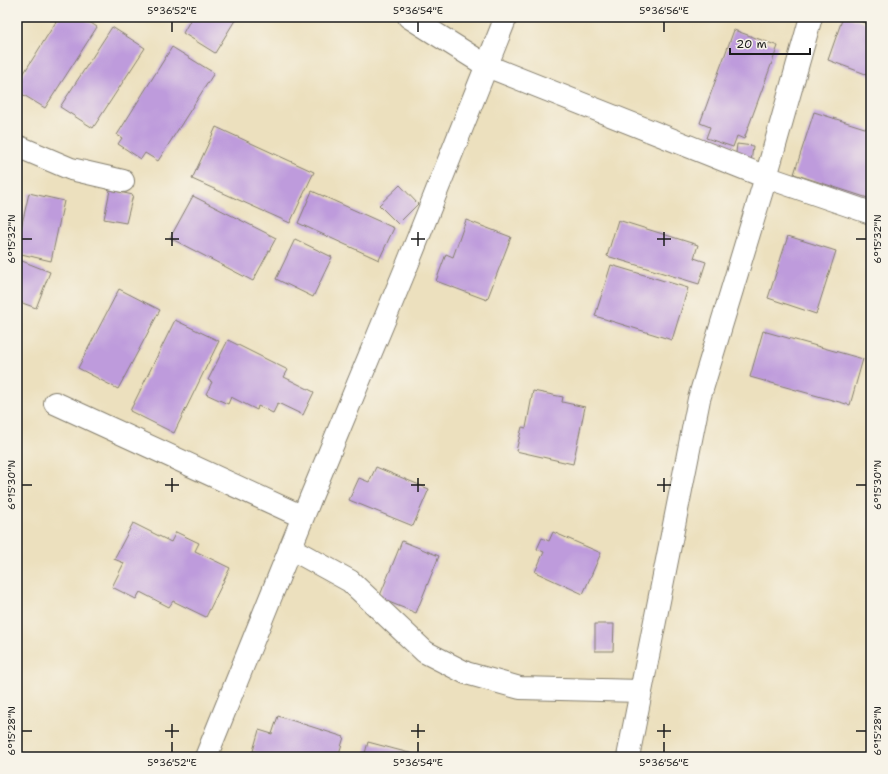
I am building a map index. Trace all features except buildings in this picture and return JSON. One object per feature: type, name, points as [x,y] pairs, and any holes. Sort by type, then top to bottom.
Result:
[{"type":"street","points":[[409,17],[487,66],[766,178],[871,213]]},
{"type":"street","points":[[206,757],[302,518],[408,263],[506,17]]},
{"type":"street","points":[[628,757],[698,399],[766,178],[811,17]]},
{"type":"street","points":[[17,146],[71,169],[123,181]]},
{"type":"street","points":[[55,403],[302,518]]},
{"type":"street","points":[[290,548],[350,581],[425,652],[466,673],[520,688],[641,691]]}]
